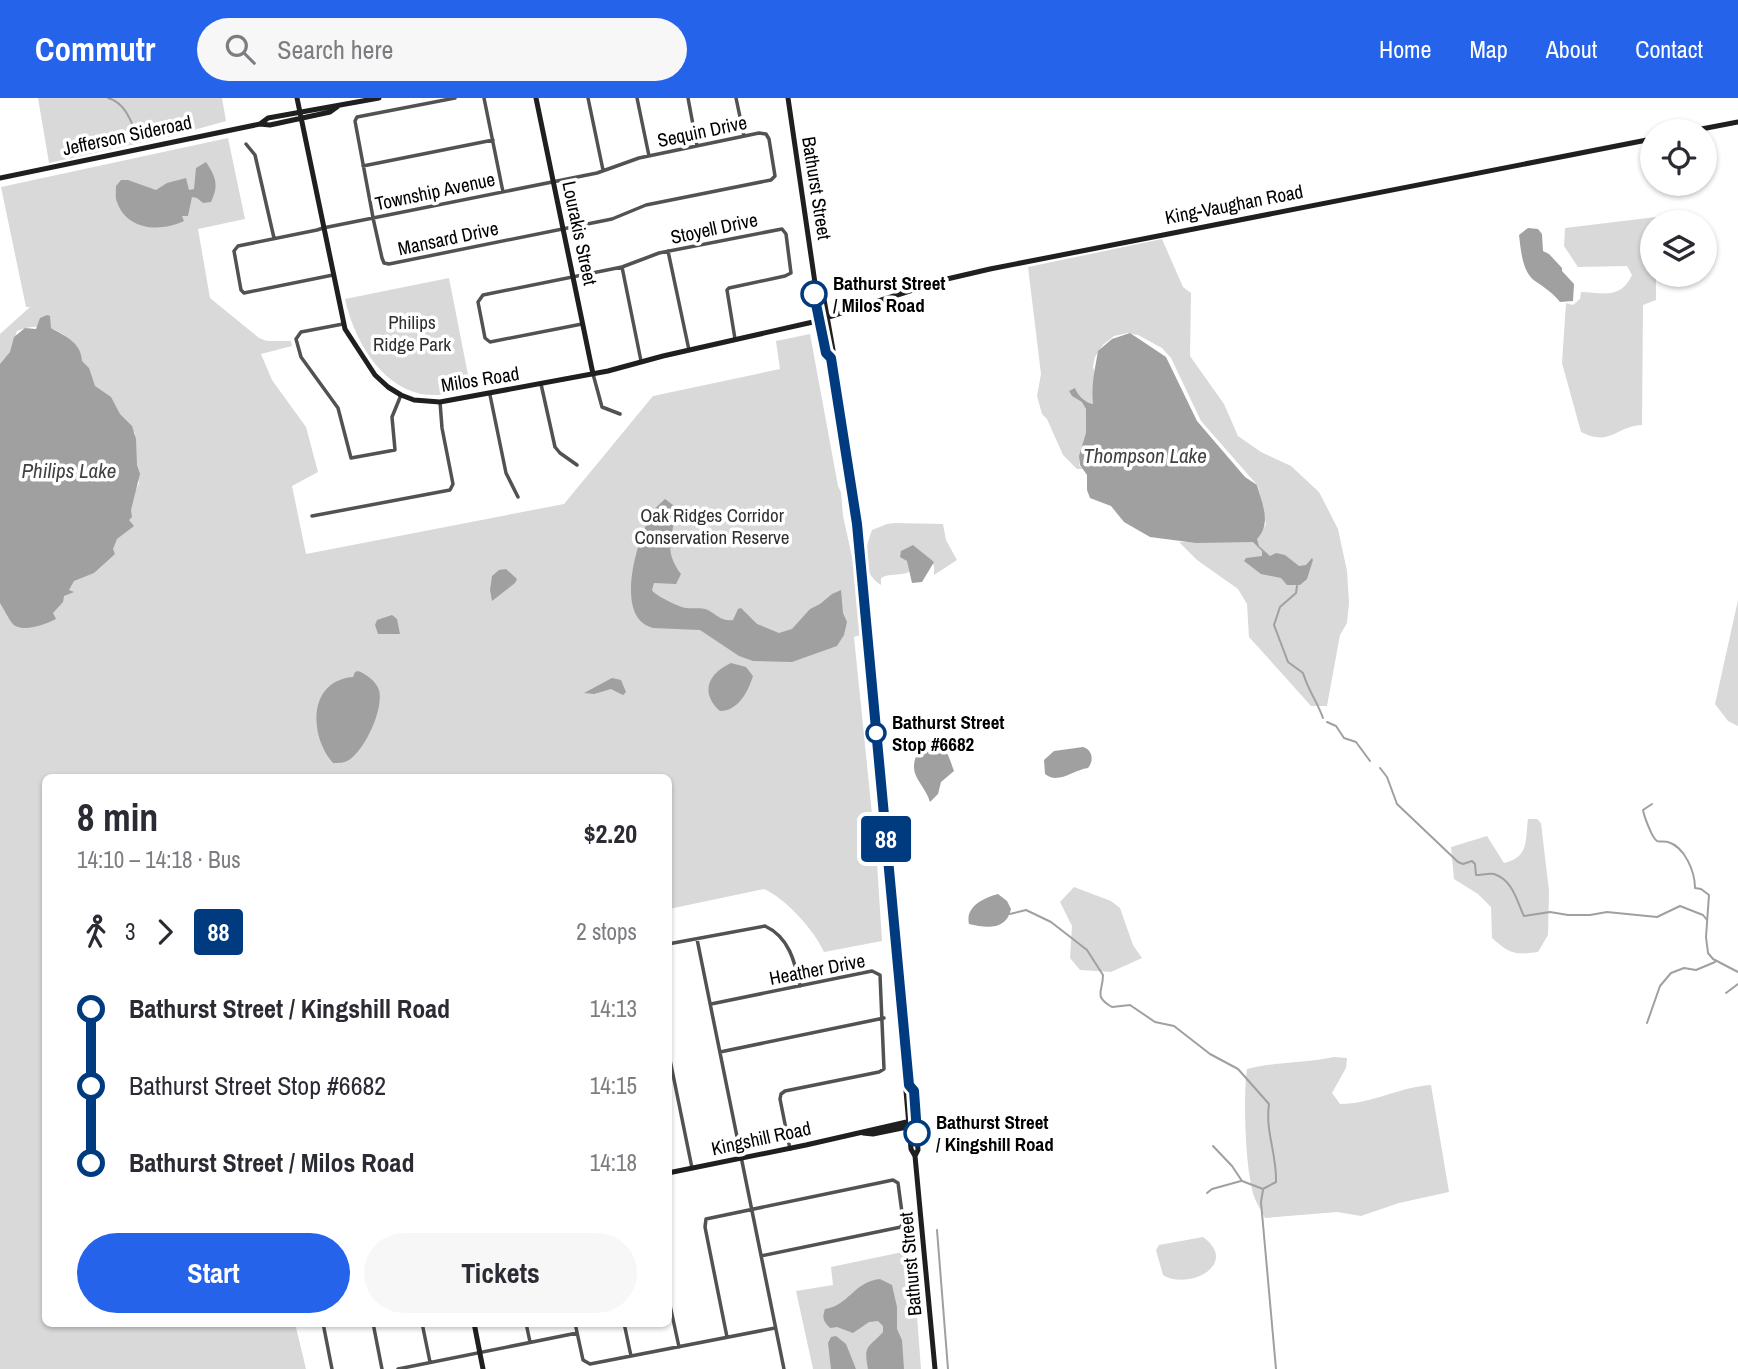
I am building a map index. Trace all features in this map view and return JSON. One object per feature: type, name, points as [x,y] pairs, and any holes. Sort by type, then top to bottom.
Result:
[{"type":"street","name":"Milos Road","points":[[297,98],[343,324],[375,375],[401,395],[421,401],[440,402],[490,395],[736,341],[819,319]]},
{"type":"street","name":"Jefferson Sideroad","points":[[0,178],[260,124],[268,118],[300,115],[379,98]]},
{"type":"street","points":[[373,218],[354,125],[357,117],[455,98]]},
{"type":"street","points":[[484,98],[503,192]]},
{"type":"street","name":"Lourakis Street","points":[[536,98],[593,374]]},
{"type":"street","points":[[588,98],[603,170]]},
{"type":"street","points":[[637,98],[649,156]]},
{"type":"street","points":[[688,98],[697,146]]},
{"type":"street","points":[[736,98],[744,136]]},
{"type":"street","name":"Bathurst Street","points":[[788,98],[816,283],[814,291],[826,353],[831,358]]},
{"type":"street","points":[[1717,126],[1738,122]]},
{"type":"street","name":"Sequin Drive","points":[[553,181],[649,156],[744,136],[763,133],[768,136],[775,172],[771,180],[646,205],[612,219],[563,229]]},
{"type":"street","points":[[363,166],[493,140]]},
{"type":"street","name":"King-Vaughan Road","points":[[819,319],[947,278],[1000,266],[1640,141]]},
{"type":"street","points":[[246,144],[255,155],[274,238]]},
{"type":"street","name":"Township Avenue","points":[[333,275],[244,293],[241,290],[234,255],[235,248],[553,181]]},
{"type":"street","name":"Mansard Drive","points":[[373,218],[382,258],[387,264],[563,229]]},
{"type":"street","name":"Stoyell Drive","points":[[582,324],[490,342],[485,338],[478,302],[483,295],[622,267],[668,251],[778,229],[785,230],[792,269],[789,275],[727,290],[736,341]]},
{"type":"street","points":[[668,251],[689,350]]},
{"type":"street","points":[[622,267],[641,361]]},
{"type":"street","name":"Bathurst Street","points":[[816,283],[822,288],[833,350],[831,358],[857,524],[909,1085],[914,1091],[911,1149],[915,1156],[935,1369]]},
{"type":"street","points":[[343,324],[300,332],[297,342],[301,357],[338,408],[351,458],[395,450],[392,417],[401,395]]},
{"type":"street","points":[[593,374],[602,407],[620,414]]},
{"type":"street","points":[[541,384],[555,447],[577,465]]},
{"type":"street","points":[[490,395],[506,473],[518,497]]},
{"type":"street","points":[[312,516],[450,490],[453,484],[440,402]]},
{"type":"street","points":[[672,943],[762,926],[769,928],[793,954],[800,986]]},
{"type":"street","points":[[697,939],[784,1369]]},
{"type":"street","name":"Heather Drive","points":[[710,1004],[877,972],[881,978],[885,1061],[883,1070],[781,1094],[790,1149]]},
{"type":"street","points":[[720,1052],[884,1018]]},
{"type":"street","points":[[672,1070],[692,1168]]},
{"type":"street","name":"Kingshill Road","points":[[672,1172],[860,1133],[873,1134],[913,1123]]},
{"type":"street","points":[[727,1337],[704,1223],[708,1218],[893,1180],[899,1185],[903,1220],[898,1228],[761,1256]]},
{"type":"street","points":[[672,1315],[679,1347]]},
{"type":"street","points":[[324,1327],[332,1369]]},
{"type":"street","points":[[374,1327],[382,1369]]},
{"type":"street","points":[[423,1327],[430,1363]]},
{"type":"street","points":[[475,1327],[483,1369]]},
{"type":"street","points":[[527,1327],[530,1342]]},
{"type":"street","points":[[576,1327],[586,1364],[775,1328]]},
{"type":"street","points":[[625,1327],[631,1356]]},
{"type":"street","points":[[398,1369],[577,1333]]},
{"type":"green space","points":[[38,98],[222,98],[226,121],[49,163]]},
{"type":"green space","name":"Oak Ridges Corridor Conservation Reserve","points":[[228,138],[245,219],[198,229],[210,298],[259,338],[267,341],[291,341],[292,346],[261,354],[272,380],[306,427],[318,472],[292,486],[306,554],[564,504],[653,396],[780,369],[776,341],[810,334],[853,561],[860,635],[854,637],[877,863],[882,941],[824,952],[798,916],[764,889],[672,908],[672,774],[42,774],[42,1327],[296,1327],[306,1369],[0,1369],[0,601],[67,586],[124,516],[139,483],[134,455],[135,433],[104,400],[73,345],[61,333],[40,327],[17,331],[0,378],[0,334],[30,307],[26,307],[1,187]]},
{"type":"green space","points":[[1640,219],[1640,287],[1656,287],[1656,300],[1643,305],[1642,425],[1607,437],[1581,432],[1562,363],[1566,303],[1573,305],[1580,299],[1581,292],[1617,291],[1628,283],[1632,275],[1627,266],[1578,267],[1564,246],[1565,228]]},
{"type":"green space","points":[[1162,239],[1183,287],[1191,293],[1190,356],[1224,404],[1238,436],[1261,452],[1291,466],[1319,492],[1338,529],[1347,571],[1349,603],[1347,623],[1340,635],[1327,706],[1311,706],[1249,637],[1247,604],[1238,589],[1197,560],[1179,542],[1244,540],[1259,536],[1266,524],[1258,486],[1201,421],[1171,358],[1162,348],[1138,335],[1128,333],[1114,336],[1103,345],[1095,357],[1093,367],[1097,379],[1094,403],[1087,413],[1089,432],[1079,465],[1083,469],[1077,469],[1063,455],[1047,419],[1042,414],[1037,396],[1041,374],[1028,267]]},
{"type":"green space","name":"Philips Ridge Park","points":[[449,278],[471,390],[440,395],[421,394],[393,381],[370,357],[354,329],[345,299]]},
{"type":"green space","points":[[895,523],[943,524],[946,540],[957,560],[934,575],[932,563],[906,573],[884,576],[881,578],[881,585],[874,580],[867,567],[868,545],[872,530]]},
{"type":"green space","points":[[1738,600],[1738,726],[1728,721],[1715,704]]},
{"type":"green space","points":[[1528,819],[1537,819],[1541,823],[1549,891],[1548,935],[1538,952],[1518,953],[1508,950],[1492,938],[1491,907],[1478,894],[1454,879],[1451,847],[1487,836],[1504,863],[1522,853]]},
{"type":"green space","points":[[1074,887],[1111,901],[1120,908],[1133,945],[1142,958],[1111,972],[1080,970],[1070,958],[1072,926],[1060,902]]},
{"type":"green space","points":[[1334,1057],[1347,1058],[1346,1068],[1332,1093],[1340,1104],[1431,1085],[1449,1192],[1399,1203],[1361,1216],[1337,1212],[1265,1218],[1255,1199],[1249,1172],[1245,1116],[1247,1069]]},
{"type":"green space","points":[[1203,1237],[1213,1247],[1216,1257],[1207,1272],[1185,1280],[1163,1275],[1156,1250],[1159,1245]]},
{"type":"green space","points":[[912,1250],[921,1369],[813,1369],[796,1291],[833,1285],[831,1267]]},
{"type":"water","points":[[206,162],[215,181],[211,202],[203,203],[192,197],[188,216],[182,216],[184,221],[165,227],[146,226],[128,219],[122,212],[116,200],[116,186],[121,180],[156,190],[167,183],[186,178],[189,190],[194,189],[196,168]]},
{"type":"water","points":[[1528,228],[1538,229],[1542,234],[1543,251],[1549,254],[1574,284],[1573,301],[1560,302],[1527,272],[1519,235]]},
{"type":"water","name":"Philips Lake","points":[[50,316],[51,328],[76,345],[82,361],[89,368],[95,386],[111,397],[120,414],[132,426],[140,474],[131,510],[132,517],[129,520],[134,526],[117,539],[113,549],[115,554],[94,573],[74,581],[69,590],[74,592],[64,596],[63,602],[53,613],[56,619],[21,628],[12,623],[0,603],[0,364],[10,352],[14,337],[25,328],[36,329],[40,318]]},
{"type":"water","name":"Thompson Lake","points":[[1130,333],[1166,357],[1197,421],[1245,477],[1257,485],[1265,520],[1262,533],[1257,539],[1259,546],[1270,556],[1276,553],[1285,555],[1299,566],[1306,565],[1312,558],[1307,579],[1300,585],[1287,585],[1281,578],[1261,574],[1244,561],[1246,558],[1262,556],[1262,551],[1253,542],[1196,543],[1150,537],[1124,522],[1111,506],[1090,498],[1087,475],[1080,465],[1079,456],[1086,433],[1086,409],[1069,391],[1075,388],[1082,399],[1093,404],[1098,351],[1112,339]]},
{"type":"water","points":[[665,499],[677,508],[670,550],[681,574],[676,584],[654,583],[654,592],[678,605],[705,609],[726,620],[733,620],[741,608],[757,624],[779,633],[792,629],[810,609],[841,590],[843,613],[847,622],[844,635],[837,646],[792,662],[753,661],[739,656],[700,630],[653,628],[641,621],[634,610],[631,594],[635,559],[651,515]]},
{"type":"water","points":[[913,545],[934,562],[922,582],[912,583],[907,561],[900,557],[901,551]]},
{"type":"water","points":[[506,569],[517,579],[492,601],[492,576],[499,570]]},
{"type":"water","points":[[392,615],[397,619],[400,634],[378,634],[375,625],[377,620]]},
{"type":"water","points":[[731,663],[746,667],[753,676],[737,704],[720,711],[710,697],[709,684],[717,672]]},
{"type":"water","points":[[358,671],[376,684],[380,698],[379,708],[361,748],[349,760],[333,763],[325,752],[317,726],[320,699],[327,689],[338,681],[353,677]]},
{"type":"water","points":[[612,678],[621,680],[626,692],[623,695],[611,689],[594,694],[584,693]]},
{"type":"water","points":[[927,740],[942,746],[954,771],[941,782],[938,794],[930,802],[914,766],[920,744]]},
{"type":"water","points":[[1083,747],[1092,756],[1088,768],[1055,778],[1045,774],[1044,760],[1054,751]]},
{"type":"water","points":[[998,894],[1007,901],[1011,909],[1005,921],[988,927],[969,924],[972,908]]},
{"type":"water","points":[[880,1279],[892,1285],[897,1307],[897,1329],[902,1340],[904,1369],[868,1369],[867,1351],[883,1332],[883,1326],[878,1321],[869,1322],[853,1333],[837,1327],[830,1328],[824,1319],[825,1309],[840,1303],[864,1284]]},
{"type":"water","points":[[836,1336],[846,1344],[856,1369],[831,1369],[828,1343],[831,1337]]},
{"type":"waterway","points":[[108,98],[124,109],[138,137]]},
{"type":"waterway","points":[[1297,586],[1296,593],[1280,607],[1274,625],[1288,662],[1303,673],[1323,718]]},
{"type":"waterway","points":[[1327,722],[1336,726],[1344,738],[1356,742],[1370,761]]},
{"type":"waterway","points":[[1380,768],[1387,777],[1397,804],[1458,862],[1463,864],[1472,861],[1476,875],[1494,874],[1506,881],[1524,916],[1550,912],[1568,915],[1607,912],[1657,917],[1680,906],[1703,915],[1707,920]]},
{"type":"waterway","points":[[1652,804],[1643,810],[1653,836],[1657,841],[1668,842],[1679,849],[1691,868],[1695,888],[1709,895],[1706,937],[1708,953],[1713,959],[1738,972]]},
{"type":"waterway","points":[[1010,914],[1026,910],[1051,922],[1087,950],[1103,975],[1100,993],[1106,1003],[1112,1007],[1130,1005],[1155,1022],[1174,1026],[1210,1054],[1238,1069],[1269,1104],[1276,1182],[1263,1189],[1242,1181],[1213,1146]]},
{"type":"waterway","points":[[1647,1023],[1660,986],[1671,973],[1684,968],[1696,970],[1715,962]]},
{"type":"waterway","points":[[1726,993],[1738,984]]},
{"type":"waterway","points":[[1207,1193],[1212,1189],[1241,1181]]},
{"type":"waterway","points":[[1263,1190],[1261,1202],[1276,1369]]},
{"type":"waterway","points":[[937,1230],[948,1369]]},
{"type":"bus line","name":"88","points":[[814,294],[826,353],[831,358],[857,524],[909,1085],[914,1091],[917,1133]]},
{"type":"place","name":"Bathurst Street / Milos Road","points":[[814,294]]},
{"type":"place","name":"Bathurst Street Stop #6682","points":[[876,733]]},
{"type":"place","name":"Bathurst Street / Kingshill Road","points":[[917,1133]]}]
